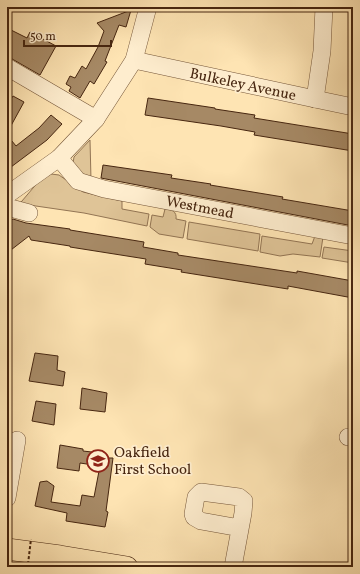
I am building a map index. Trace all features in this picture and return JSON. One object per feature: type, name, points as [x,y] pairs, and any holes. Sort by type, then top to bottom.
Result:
[{"type":"main road","points":[[7,549],[127,567]]},
{"type":"street","points":[[7,195],[59,158],[96,119],[134,60],[148,7]]},
{"type":"street","points":[[314,99],[322,51],[324,7]]},
{"type":"street","name":"Bulkeley Avenue","points":[[134,60],[353,107]]},
{"type":"street","points":[[7,67],[96,119]]},
{"type":"street","name":"Westmead","points":[[59,158],[78,181],[104,189],[353,236]]},
{"type":"street","points":[[7,207],[29,213]]},
{"type":"street","points":[[7,498],[17,440]]},
{"type":"street","points":[[233,567],[240,528]]},
{"type":"path","points":[[28,564],[31,539]]},
{"type":"shaded area","points":[[90,140],[91,180],[85,178],[73,163],[74,157]]},
{"type":"shaded area","points":[[51,174],[59,175],[83,192],[122,201],[122,209],[149,214],[147,226],[84,213],[29,205],[16,208],[39,181]]},
{"type":"shaded area","points":[[165,209],[174,211],[176,214],[176,219],[186,221],[183,238],[159,234],[150,227],[152,215],[163,217]]},
{"type":"shaded area","points":[[189,222],[260,234],[258,251],[187,239]]},
{"type":"shaded area","points":[[262,236],[312,244],[315,236],[323,237],[320,257],[293,254],[280,256],[260,252]]},
{"type":"shaded area","points":[[324,247],[353,251],[353,263],[322,258]]},
{"type":"building","points":[[131,10],[126,27],[119,25],[105,61],[107,62],[94,84],[90,81],[80,98],[69,91],[71,87],[66,84],[70,76],[75,78],[82,66],[86,69],[98,47],[104,31],[97,23]]},
{"type":"building","points":[[7,28],[27,38],[30,32],[56,46],[40,75],[7,56]]},
{"type":"building","points":[[13,96],[24,102],[7,133],[7,97],[11,99]]},
{"type":"building","points":[[148,98],[255,115],[254,118],[353,134],[353,151],[254,135],[255,132],[221,126],[145,115]]},
{"type":"building","points":[[51,115],[62,124],[47,140],[7,170],[7,135],[16,146],[39,128]]},
{"type":"building","points":[[103,165],[172,175],[171,178],[283,197],[282,199],[353,211],[353,226],[101,178]]},
{"type":"building","points":[[13,219],[26,223],[144,242],[143,247],[178,253],[178,255],[297,273],[297,271],[353,281],[353,298],[288,286],[288,289],[181,272],[182,270],[145,264],[146,259],[31,240],[29,236],[7,253],[7,223]]},
{"type":"building","points":[[35,353],[58,356],[57,370],[65,372],[63,386],[29,381]]},
{"type":"building","points":[[82,388],[107,393],[105,412],[80,409]]},
{"type":"building","points":[[36,401],[56,404],[54,425],[32,421]]},
{"type":"building","points":[[60,445],[83,449],[83,451],[100,453],[105,455],[107,458],[113,458],[106,511],[108,512],[105,527],[66,521],[67,513],[35,506],[40,482],[47,481],[54,486],[51,502],[80,506],[82,495],[94,497],[100,466],[80,463],[79,471],[57,468]]},
{"type":"place","name":"Oakfield First School","points":[[98,461]]}]
